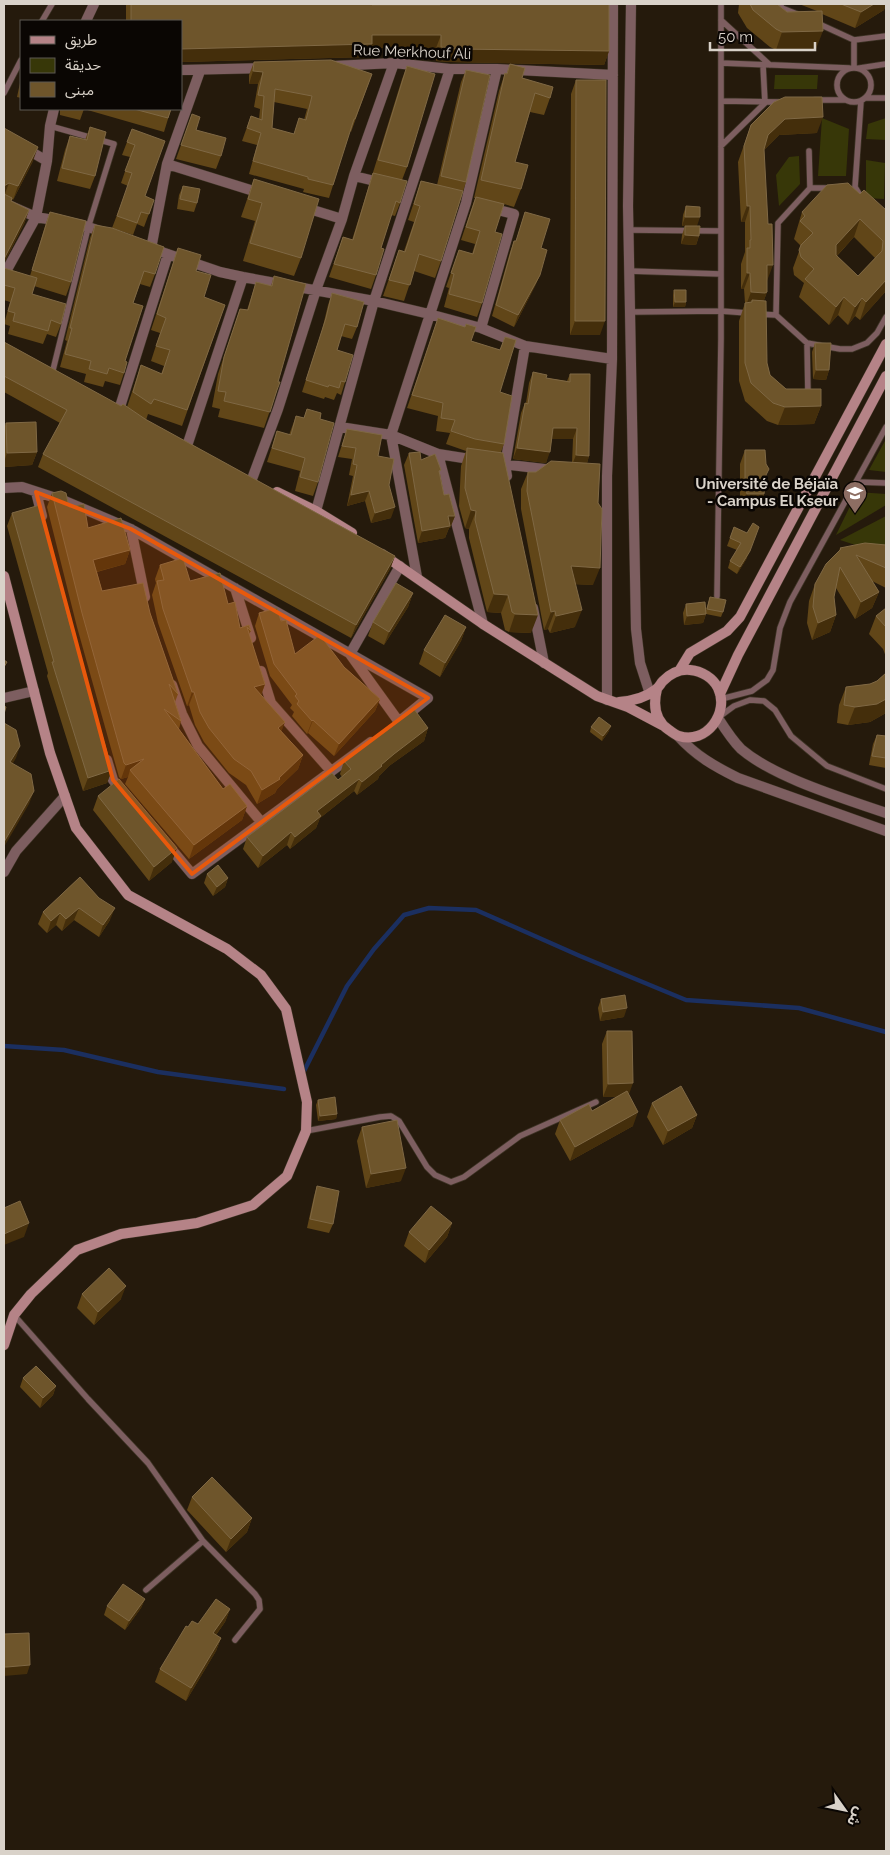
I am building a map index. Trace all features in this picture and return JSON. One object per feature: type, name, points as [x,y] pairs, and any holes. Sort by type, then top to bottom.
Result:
[{"type":"street","points":[[86,20],[94,4]]},
{"type":"street","points":[[612,701],[602,476],[612,359],[613,4]]},
{"type":"street","points":[[631,4],[628,230],[636,629],[640,663],[653,691],[657,717],[662,725]]},
{"type":"street","points":[[394,63],[354,176],[342,219],[316,290],[256,481],[316,511],[417,577],[483,624],[597,696],[640,712],[662,725],[678,736],[691,750],[718,768],[738,778],[886,831]]},
{"type":"street","name":"Rue Merkhouf Ali","points":[[326,66],[394,63],[450,69],[497,69],[613,75]]},
{"type":"street","points":[[182,70],[278,68]]},
{"type":"street","points":[[316,511],[407,188],[450,69]]},
{"type":"street","points":[[417,577],[391,435],[462,202],[497,69]]},
{"type":"street","points":[[200,71],[167,164],[146,247],[243,278],[374,301],[429,314],[481,328],[525,346],[612,359]]},
{"type":"street","points":[[4,275],[36,217],[47,162],[50,126],[54,110]]},
{"type":"street","points":[[4,136],[47,162]]},
{"type":"street","points":[[167,164],[269,196]]},
{"type":"street","points":[[354,176],[407,188]]},
{"type":"street","points":[[462,202],[514,214],[481,328]]},
{"type":"street","points":[[4,203],[36,217],[88,228],[115,237]]},
{"type":"street","points":[[296,205],[342,219]]},
{"type":"street","points":[[119,410],[168,254]]},
{"type":"street","points":[[186,449],[243,278]]},
{"type":"street","points":[[679,671],[690,652],[727,631],[740,617],[886,344]]},
{"type":"street","points":[[508,484],[495,463],[525,346]]},
{"type":"street","points":[[678,736],[697,736],[706,732],[718,718],[721,696],[738,655],[886,376]]},
{"type":"street","points":[[340,427],[391,435],[438,454],[560,471]]},
{"type":"street","points":[[438,454],[483,624]]},
{"type":"street","points":[[4,488],[22,487],[65,501],[131,529],[428,698],[395,725],[350,654]]},
{"type":"street","points":[[36,492],[45,528]]},
{"type":"street","points":[[131,529],[147,606]]},
{"type":"street","points":[[350,654],[400,566]]},
{"type":"street","points":[[4,576],[50,753],[76,828],[128,896],[227,949],[261,975],[286,1009],[307,1102],[306,1131],[287,1176],[254,1205],[198,1223],[121,1234],[77,1250],[30,1294],[14,1315],[4,1345]]},
{"type":"street","points":[[235,588],[271,703],[331,771]]},
{"type":"street","points":[[531,597],[544,663]]},
{"type":"street","points":[[612,701],[633,700],[653,691],[670,675],[679,671],[697,671],[705,674],[712,679],[721,696]]},
{"type":"street","points":[[170,678],[182,714],[198,746],[262,823]]},
{"type":"street","points":[[4,698],[34,691]]},
{"type":"street","points":[[718,718],[728,734],[740,747],[762,764],[828,793],[886,813]]},
{"type":"street","points":[[162,838],[192,874],[376,738]]},
{"type":"street","points":[[105,751],[113,780],[131,803]]},
{"type":"street","points":[[4,872],[16,851],[65,796]]},
{"type":"lane","points":[[43,20],[52,4]]},
{"type":"lane","points":[[717,596],[721,312],[721,4]]},
{"type":"lane","points":[[780,4],[782,8],[800,16]]},
{"type":"lane","points":[[721,20],[767,65],[765,103],[721,146]]},
{"type":"lane","points":[[809,20],[854,40],[886,36]]},
{"type":"lane","points":[[854,40],[854,68]]},
{"type":"lane","points":[[4,93],[20,62]]},
{"type":"lane","points":[[721,63],[854,68],[886,64]]},
{"type":"lane","points":[[845,100],[838,91],[837,80],[844,71],[854,68],[869,76],[871,81],[870,93],[864,99],[855,188],[863,200]]},
{"type":"lane","points":[[812,100],[856,102],[864,99],[886,98]]},
{"type":"lane","points":[[721,101],[784,102]]},
{"type":"lane","points":[[50,126],[114,144],[88,228],[52,374]]},
{"type":"lane","points":[[776,315],[778,223],[810,188],[809,151]]},
{"type":"lane","points":[[810,188],[837,188]]},
{"type":"lane","points":[[846,188],[855,188]]},
{"type":"lane","points":[[628,230],[721,232]]},
{"type":"lane","points":[[629,271],[721,274]]},
{"type":"lane","points":[[630,312],[721,312],[776,315],[807,343],[840,349],[852,349],[867,344],[877,333],[886,317]]},
{"type":"lane","points":[[800,398],[808,400],[807,343]]},
{"type":"lane","points":[[721,696],[752,691],[759,688],[767,680],[773,670],[780,628],[790,602],[858,482],[886,427]]},
{"type":"lane","points":[[858,482],[886,483]]},
{"type":"lane","points":[[718,718],[734,706],[750,700],[764,701],[775,710],[791,736],[827,766],[886,789]]},
{"type":"lane","points":[[306,1131],[380,1116],[391,1116],[399,1121],[427,1167],[435,1175],[451,1182],[464,1177],[520,1136],[596,1102]]},
{"type":"lane","points":[[14,1315],[88,1399],[148,1463],[203,1541],[244,1582],[259,1600],[260,1609],[235,1640]]},
{"type":"lane","points":[[146,1590],[203,1541]]},
{"type":"highlighted area","points":[[36,492],[131,529],[428,698],[192,874],[113,780]]},
{"type":"green space","points":[[775,75],[818,75],[817,89],[774,89]]},
{"type":"green space","points":[[822,118],[849,129],[846,176],[818,176]]},
{"type":"green space","points":[[886,118],[886,140],[866,139],[868,124]]},
{"type":"green space","points":[[799,156],[800,184],[779,206],[776,175],[789,157]]},
{"type":"green space","points":[[866,160],[885,163],[884,199],[866,198]]},
{"type":"green space","points":[[886,439],[886,472],[869,470]]},
{"type":"green space","points":[[857,492],[886,494],[886,505],[836,535]]},
{"type":"green space","points":[[886,516],[886,555],[840,540]]},
{"type":"building","points":[[131,4],[609,4],[609,51],[455,49],[441,47],[441,35],[372,35],[372,44],[182,49],[182,20],[131,20]]},
{"type":"building","points":[[750,4],[777,4],[787,12],[822,11],[823,31],[782,32],[753,10]]},
{"type":"building","points":[[841,4],[874,4],[861,12]]},
{"type":"building","points":[[331,60],[372,74],[354,119],[333,185],[253,161],[261,133],[247,128],[251,116],[262,120],[264,96],[258,95],[263,72],[253,71],[254,62]],"holes":[[[275,89],[312,96],[306,120],[299,118],[294,134],[272,128]]]},
{"type":"building","points":[[510,64],[525,68],[522,78],[553,87],[550,98],[535,93],[515,162],[528,165],[521,189],[481,180],[505,73],[507,74]]},
{"type":"building","points":[[407,66],[435,74],[407,167],[378,160]]},
{"type":"building","points":[[466,70],[490,75],[466,182],[441,176]]},
{"type":"building","points":[[576,80],[606,80],[605,321],[575,321]]},
{"type":"building","points":[[785,97],[822,97],[823,117],[785,119],[768,135],[764,149],[768,224],[772,224],[773,265],[767,265],[767,292],[751,292],[750,273],[747,273],[747,248],[750,248],[751,240],[750,206],[747,206],[744,146],[751,125],[774,102]]},
{"type":"building","points":[[138,110],[171,110],[168,118]]},
{"type":"building","points":[[192,114],[200,117],[196,130],[226,138],[221,156],[181,145]]},
{"type":"building","points":[[90,127],[106,132],[95,176],[62,168],[70,136],[87,140]]},
{"type":"building","points":[[4,128],[38,147],[18,186],[9,183],[4,186]]},
{"type":"building","points":[[132,129],[165,141],[145,196],[154,200],[149,214],[141,212],[137,223],[117,216],[132,173],[125,171],[135,145],[127,142]]},
{"type":"building","points":[[373,173],[407,181],[400,203],[396,201],[381,248],[384,249],[376,275],[334,264],[343,237],[353,240]]},
{"type":"building","points":[[254,179],[319,199],[301,258],[250,243],[262,203],[248,199]]},
{"type":"building","points":[[421,181],[463,191],[441,261],[419,254],[410,285],[389,280],[399,250],[405,252],[420,206],[414,204]]},
{"type":"building","points":[[848,183],[860,194],[864,190],[886,210],[886,280],[866,302],[862,298],[855,307],[844,297],[836,307],[805,279],[814,269],[801,257],[799,250],[801,245],[813,233],[800,221],[805,216],[802,212],[827,185]],"holes":[[[860,219],[883,241],[882,251],[858,276],[836,255],[836,245]]]},
{"type":"building","points":[[183,186],[200,189],[197,203],[180,199]]},
{"type":"building","points":[[4,194],[12,198],[11,201],[29,210],[4,259]]},
{"type":"building","points":[[476,197],[504,204],[495,232],[502,234],[482,303],[449,294],[454,274],[451,273],[459,250],[473,254],[480,231],[466,227]]},
{"type":"building","points":[[686,206],[700,207],[700,217],[685,217]]},
{"type":"building","points":[[50,212],[86,221],[71,282],[32,270]]},
{"type":"building","points":[[525,212],[550,219],[541,248],[547,250],[540,275],[518,315],[496,305],[514,241],[516,241]]},
{"type":"building","points":[[95,225],[112,228],[164,247],[155,274],[144,271],[133,303],[143,306],[125,361],[127,362],[124,373],[109,368],[107,374],[89,369],[91,361],[65,354]]},
{"type":"building","points":[[685,226],[700,226],[699,236],[685,235]]},
{"type":"building","points":[[178,248],[201,255],[196,271],[211,275],[204,297],[225,305],[187,410],[154,399],[151,404],[133,392],[141,365],[162,374],[170,350],[156,346],[166,318],[157,314]]},
{"type":"building","points":[[4,268],[37,278],[32,294],[66,304],[61,324],[51,320],[48,331],[13,321],[15,313],[8,311],[15,288],[4,285]]},
{"type":"building","points":[[274,276],[306,284],[278,382],[280,382],[270,412],[224,401],[226,392],[218,391],[224,357],[240,309],[248,310],[256,282],[272,286]]},
{"type":"building","points":[[674,290],[686,290],[686,302],[675,302]]},
{"type":"building","points":[[332,293],[364,302],[357,327],[345,324],[337,350],[353,355],[345,382],[341,381],[339,388],[329,385],[328,387],[306,380]]},
{"type":"building","points":[[752,300],[766,301],[767,363],[770,375],[786,389],[821,389],[821,406],[785,407],[773,403],[751,383],[745,363],[745,303],[752,302]]},
{"type":"building","points":[[438,318],[465,327],[466,324],[476,327],[471,341],[500,350],[505,337],[516,340],[500,392],[512,396],[504,444],[475,439],[451,431],[455,420],[441,418],[443,403],[412,395]]},
{"type":"building","points":[[4,342],[121,406],[123,404],[145,419],[395,556],[356,625],[43,454],[67,410],[4,376]]},
{"type":"building","points":[[815,343],[831,343],[829,370],[816,370]]},
{"type":"building","points":[[533,372],[547,375],[546,378],[570,382],[570,374],[590,374],[589,456],[576,455],[577,428],[553,428],[550,452],[517,448],[525,403],[528,404]]},
{"type":"building","points":[[307,409],[321,413],[320,419],[334,423],[318,482],[300,477],[305,458],[272,448],[277,431],[291,435],[296,416],[304,418]]},
{"type":"building","points":[[36,422],[37,452],[7,453],[6,423]]},
{"type":"building","points":[[347,429],[382,435],[378,456],[394,459],[389,485],[395,507],[375,513],[369,491],[351,495],[357,465],[353,464],[356,448],[342,446]]},
{"type":"building","points":[[467,448],[503,453],[538,615],[515,614],[512,612],[508,595],[494,594],[475,520],[476,511],[471,510],[465,488]]},
{"type":"building","points":[[745,450],[765,450],[766,464],[769,469],[766,475],[764,494],[747,494]]},
{"type":"building","points":[[420,452],[421,460],[435,454],[441,470],[439,471],[444,495],[449,494],[455,516],[448,516],[450,526],[422,531],[409,453]]},
{"type":"building","points":[[551,461],[600,464],[598,503],[602,509],[600,568],[571,566],[582,610],[556,616],[555,611],[551,612],[527,491],[528,472],[536,472]]},
{"type":"building","points":[[61,491],[66,493],[69,507],[84,504],[88,528],[121,518],[130,550],[93,560],[102,591],[143,583],[150,613],[178,694],[169,684],[181,721],[164,709],[223,789],[230,784],[247,806],[194,845],[130,770],[144,759],[126,765],[124,763],[82,613],[52,493]]},
{"type":"building","points":[[40,505],[68,617],[112,770],[88,778],[52,662],[54,662],[12,513]]},
{"type":"building","points":[[753,523],[759,527],[750,551],[740,567],[730,561],[741,543],[730,538],[734,527],[747,533]]},
{"type":"building","points":[[865,543],[886,545],[886,568],[856,555],[879,592],[861,602],[840,567],[834,597],[836,615],[818,623],[813,607],[815,584],[826,564],[840,548]]},
{"type":"building","points":[[183,558],[190,581],[220,573],[228,604],[235,602],[240,628],[249,625],[251,631],[247,627],[265,684],[254,687],[285,722],[278,728],[303,755],[280,779],[262,790],[251,771],[234,759],[209,728],[200,712],[163,609],[157,581],[164,580],[160,565]]},
{"type":"building","points":[[396,583],[413,593],[389,632],[373,622]]},
{"type":"building","points":[[710,597],[726,600],[723,612],[707,609]]},
{"type":"building","points":[[705,602],[706,614],[687,616],[686,604]]},
{"type":"building","points":[[277,608],[281,621],[286,620],[295,654],[320,635],[344,667],[380,699],[339,744],[312,721],[297,704],[299,701],[295,696],[297,694],[274,664],[259,613]]},
{"type":"building","points":[[886,608],[886,627],[876,616]]},
{"type":"building","points":[[445,615],[466,627],[445,663],[424,650]]},
{"type":"building","points":[[886,673],[886,699],[877,704],[855,707],[844,705],[846,687],[870,684]]},
{"type":"building","points":[[414,709],[428,728],[362,782],[359,779],[317,811],[321,816],[295,837],[291,832],[263,856],[247,837],[332,773],[338,780],[351,769],[344,761]]},
{"type":"building","points":[[599,717],[611,726],[603,736],[591,727]]},
{"type":"building","points":[[4,723],[16,730],[20,746],[10,762],[31,774],[34,791],[4,842]]},
{"type":"building","points":[[877,735],[886,736],[886,758],[872,756]]},
{"type":"building","points":[[119,779],[177,848],[154,867],[98,796]]},
{"type":"building","points":[[218,865],[228,878],[217,887],[207,874]]},
{"type":"building","points":[[80,877],[99,898],[115,908],[103,925],[79,908],[66,919],[60,913],[51,921],[43,912]]},
{"type":"building","points":[[625,995],[627,1008],[603,1012],[601,999]]},
{"type":"building","points":[[607,1031],[632,1031],[633,1083],[608,1084]]},
{"type":"building","points":[[681,1086],[697,1115],[668,1131],[652,1103]]},
{"type":"building","points":[[627,1091],[638,1112],[575,1147],[560,1120],[589,1104],[592,1111]]},
{"type":"building","points":[[335,1097],[337,1114],[320,1116],[318,1100]]},
{"type":"building","points":[[397,1120],[406,1168],[371,1174],[362,1127]]},
{"type":"building","points":[[317,1186],[339,1191],[333,1224],[310,1219]]},
{"type":"building","points":[[20,1201],[29,1223],[4,1234],[4,1208]]},
{"type":"building","points":[[431,1206],[452,1223],[429,1250],[409,1232]]},
{"type":"building","points":[[109,1268],[126,1286],[98,1312],[82,1294]]},
{"type":"building","points":[[36,1366],[56,1386],[43,1398],[23,1378]]},
{"type":"building","points":[[212,1477],[252,1518],[231,1539],[192,1497]]},
{"type":"building","points":[[123,1584],[145,1599],[129,1621],[107,1606]]},
{"type":"building","points":[[216,1599],[230,1609],[213,1633],[221,1638],[191,1688],[160,1669],[186,1626],[188,1627],[192,1621],[198,1624]]},
{"type":"building","points":[[29,1633],[30,1665],[4,1667],[4,1634]]},
{"type":"waterway","points":[[302,1075],[347,986],[374,949],[404,915],[429,908],[476,910],[686,1000],[799,1008],[886,1032]]},
{"type":"waterway","points":[[4,1046],[64,1050],[158,1072],[284,1089]]},
{"type":"place","name":"Université de Béjaïa - Campus El Kseur","points":[[855,514]]}]
